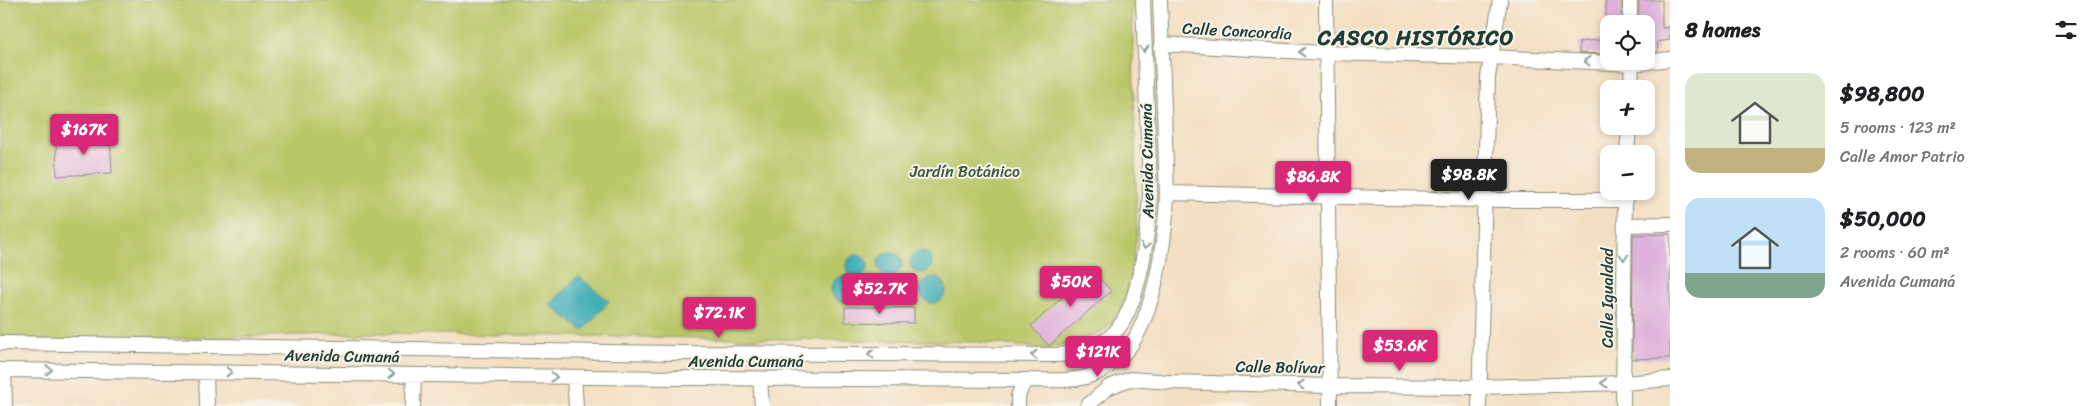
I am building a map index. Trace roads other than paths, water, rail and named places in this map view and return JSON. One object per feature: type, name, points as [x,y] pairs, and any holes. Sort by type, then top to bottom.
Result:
[{"type":"street","name":"Avenida Cumaná","points":[[0,343],[680,353],[1058,355],[1085,352],[1105,341],[1122,324],[1131,301],[1145,247],[1150,193],[1142,0]]},
{"type":"street","name":"Avenida Cumaná","points":[[2,370],[760,379],[1025,380],[1073,378],[1091,375],[1108,366],[1128,349],[1142,322],[1158,268],[1166,215],[1167,193],[1160,0]]},
{"type":"street","points":[[1326,0],[1330,406]]},
{"type":"street","points":[[1479,406],[1483,200],[1490,57],[1500,0]]},
{"type":"street","points":[[1630,0],[1630,15]]},
{"type":"street","name":"Calle Concordia","points":[[1161,44],[1326,54],[1600,61]]},
{"type":"street","name":"Calle Concordia","points":[[1655,60],[1670,59]]},
{"type":"street","points":[[1167,193],[1483,200],[1600,197]]},
{"type":"street","name":"Calle Igualdad","points":[[1623,406],[1625,200]]},
{"type":"street","points":[[1625,225],[1670,224]]},
{"type":"street","points":[[2,370],[5,406]]},
{"type":"street","points":[[206,372],[207,406]]},
{"type":"street","points":[[413,406],[414,375]]},
{"type":"street","points":[[574,377],[576,406]]},
{"type":"street","points":[[760,379],[762,406]]},
{"type":"street","name":"Calle Bolívar","points":[[1087,406],[1110,387],[1130,379],[1170,382],[1330,386],[1479,387],[1670,379]]},
{"type":"street","points":[[1018,406],[1018,396],[1025,380]]},
{"type":"water","points":[[921,251],[929,254],[932,262],[929,270],[921,273],[913,270],[910,262],[913,254]]},
{"type":"water","points":[[890,252],[895,253],[901,259],[901,269],[895,275],[890,276],[885,275],[879,269],[878,264],[879,259],[885,253]]},
{"type":"water","points":[[857,255],[865,258],[868,266],[865,274],[857,277],[849,274],[846,266],[849,258]]},
{"type":"water","points":[[578,276],[609,301],[583,331],[550,305]]},
{"type":"water","points":[[844,276],[853,280],[857,289],[853,298],[844,302],[835,298],[831,289],[835,280]]},
{"type":"water","points":[[906,276],[915,280],[919,289],[915,298],[906,302],[897,298],[893,289],[897,280]]},
{"type":"water","points":[[873,277],[882,281],[886,290],[882,299],[873,303],[864,299],[860,290],[864,281]]},
{"type":"water","points":[[933,277],[942,281],[946,290],[942,299],[933,303],[924,299],[920,290],[924,281]]},
{"type":"district","name":"CASCO HISTÓRICO","points":[[1416,38]]},
{"type":"park label","name":"Jardín Botánico","points":[[965,171]]}]
